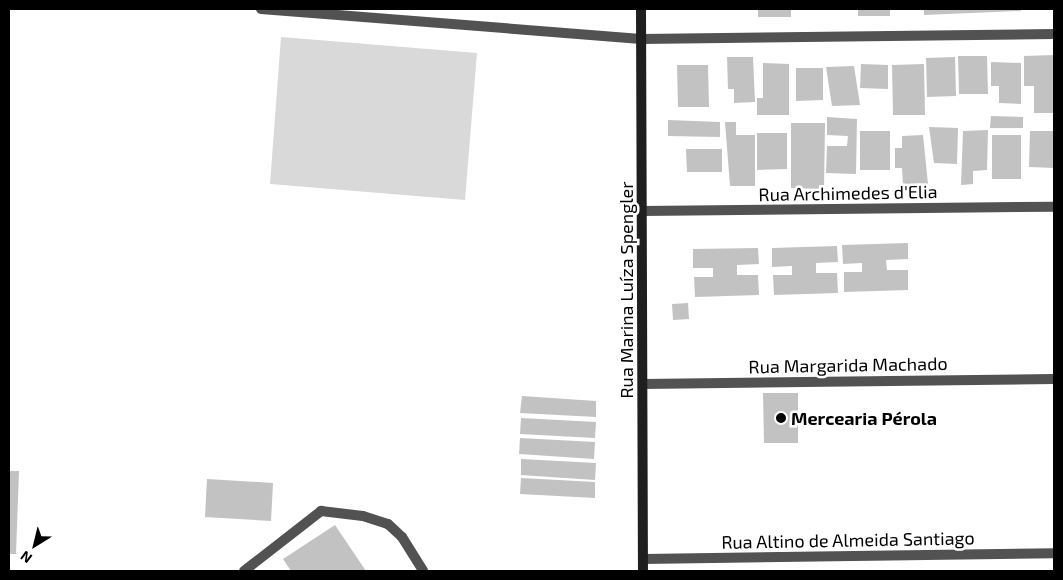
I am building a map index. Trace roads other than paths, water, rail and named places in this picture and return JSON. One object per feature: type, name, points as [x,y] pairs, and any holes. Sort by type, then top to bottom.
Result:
[{"type":"street","points":[[262,9],[641,39],[1054,34]]},
{"type":"street","name":"Rua Marina Luíza Spengler","points":[[641,9],[643,571]]},
{"type":"street","name":"Rua Archimedes d'Elia","points":[[642,211],[1054,207]]},
{"type":"street","name":"Rua Margarida Machado","points":[[642,384],[1054,379]]},
{"type":"street","points":[[244,571],[320,511],[363,516],[388,524],[423,571]]},
{"type":"street","name":"Rua Altino de Almeida Santiago","points":[[643,559],[1054,553]]},
{"type":"place","name":"Mercearia Pérola","points":[[781,418]]}]
